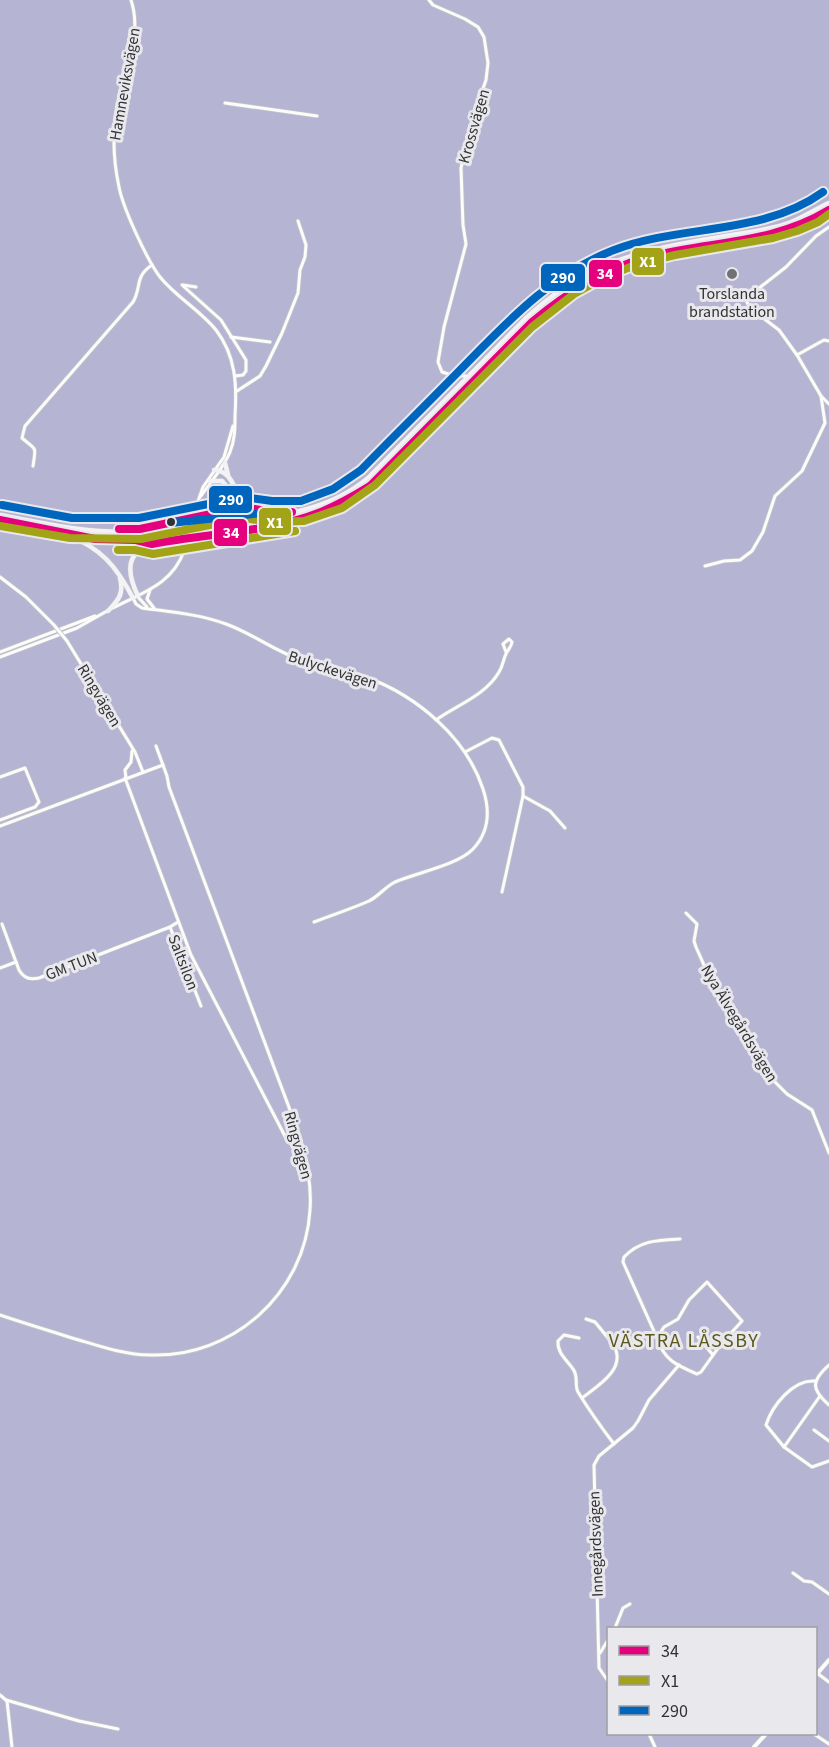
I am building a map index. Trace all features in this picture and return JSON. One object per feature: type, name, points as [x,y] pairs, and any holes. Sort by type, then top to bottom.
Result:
[{"type":"main road","points":[[0,514],[71,528],[142,531],[279,516],[303,511],[335,499],[362,484],[542,304],[571,283],[594,270],[647,250],[782,225],[804,217],[828,203]]},
{"type":"main road","points":[[135,597],[130,579],[130,567],[135,554],[147,546],[288,522],[349,501],[370,486],[532,322],[558,300],[584,283],[605,272],[648,257],[786,231],[808,223],[829,210]]},
{"type":"main road","points":[[219,467],[228,475],[241,498],[250,507],[276,513],[303,511]]},
{"type":"main road","points":[[219,467],[228,475]]},
{"type":"main road","points":[[71,528],[148,528],[167,526],[200,517],[215,510],[223,502],[227,493],[219,467]]},
{"type":"main road","points":[[210,481],[217,479],[224,482]]},
{"type":"main road","points":[[0,520],[93,536],[133,537],[268,523],[313,515]]},
{"type":"main road","points":[[47,529],[84,542],[105,557],[135,597]]},
{"type":"main road","points":[[108,610],[121,595],[119,573]]},
{"type":"street","name":"Hamneviksvägen","points":[[131,0],[135,12],[136,33],[117,105],[113,153],[119,190],[152,265],[161,278],[217,331],[228,350],[235,376],[237,391],[235,418],[229,442],[219,467],[200,496]]},
{"type":"street","name":"Krossvägen","points":[[429,0],[476,25],[484,37],[487,53],[486,80],[473,117],[461,168],[466,244],[438,360],[441,371],[455,376],[458,380],[458,387]]},
{"type":"street","points":[[225,103],[317,116]]},
{"type":"street","points":[[237,391],[260,376],[267,366],[298,293],[300,270],[305,257],[306,245],[298,221]]},
{"type":"street","points":[[829,226],[786,267],[747,298],[750,308],[779,330],[797,354],[821,396],[829,404]]},
{"type":"street","points":[[33,466],[36,449],[22,438],[25,426],[133,302],[139,278],[152,265]]},
{"type":"street","points":[[196,287],[182,285],[196,300],[218,317],[246,360],[245,373],[235,376]]},
{"type":"street","points":[[231,337],[270,342]]},
{"type":"street","points":[[797,354],[821,342],[829,341]]},
{"type":"street","points":[[455,376],[470,376]]},
{"type":"street","points":[[705,566],[740,560],[748,555],[756,545],[774,498],[802,471],[813,444],[824,427],[821,396]]},
{"type":"street","name":"Hamneviksvägen","points":[[0,655],[108,610],[151,589],[174,572],[184,551],[202,487],[219,467]]},
{"type":"street","name":"Ringvägen","points":[[0,577],[26,597],[54,625],[67,642],[132,749],[141,773]]},
{"type":"street","points":[[151,589],[147,599],[153,608]]},
{"type":"street","points":[[135,597],[144,605],[153,608]]},
{"type":"street","name":"Bulyckevägen","points":[[153,608],[220,622],[298,659],[365,676],[404,696],[436,720],[465,752],[482,786],[488,812],[484,831],[474,848],[463,857],[394,882],[370,900],[314,922]]},
{"type":"street","points":[[436,720],[482,692],[494,681],[504,662],[506,652]]},
{"type":"street","points":[[465,752],[492,738],[499,740],[523,788],[502,892]]},
{"type":"street","name":"Ringvägen","points":[[0,1315],[126,1353],[163,1355],[192,1351],[230,1336],[262,1313],[289,1279],[303,1249],[309,1222],[310,1201],[307,1170],[298,1134],[169,787],[156,746]]},
{"type":"street","points":[[132,749],[131,762],[125,770],[126,778],[191,955],[288,1142]]},
{"type":"street","points":[[0,826],[163,765]]},
{"type":"street","points":[[0,777],[25,768],[39,802],[36,807],[0,820]]},
{"type":"street","points":[[523,796],[549,811],[565,828]]},
{"type":"street","name":"Nya Älvegårdsvägen","points":[[686,913],[697,924],[694,941],[711,982],[747,1035],[769,1076],[788,1094],[812,1110],[829,1153]]},
{"type":"street","name":"Saltsilon","points":[[178,922],[170,927],[201,1006]]},
{"type":"street","points":[[0,968],[16,963],[2,924]]},
{"type":"street","name":"GM TUN","points":[[16,963],[22,975],[35,979],[170,927]]},
{"type":"street","points":[[657,1338],[663,1327],[678,1319],[695,1292],[707,1282],[742,1322],[697,1374],[663,1354],[625,1265],[624,1257],[648,1241],[680,1239]]},
{"type":"street","points":[[582,1398],[616,1369],[617,1362],[614,1344],[595,1322],[586,1319]]},
{"type":"street","points":[[579,1338],[564,1335],[558,1341],[558,1350],[577,1376],[577,1391],[595,1420],[614,1444]]},
{"type":"street","points":[[698,1338],[713,1354]]},
{"type":"street","name":"Innegårdsvägen","points":[[607,1679],[600,1670],[593,1468],[597,1458],[638,1421],[649,1400],[679,1365]]},
{"type":"street","points":[[829,1365],[815,1381],[820,1396],[829,1405]]},
{"type":"street","points":[[815,1381],[789,1388],[766,1421],[767,1427],[784,1448],[812,1467],[829,1461]]},
{"type":"street","points":[[784,1448],[820,1396]]},
{"type":"street","points":[[814,1430],[829,1441]]},
{"type":"street","points":[[793,1573],[804,1581],[812,1581],[829,1594]]},
{"type":"street","name":"Innegårdsvägen","points":[[616,1627],[623,1608],[630,1604]]},
{"type":"street","points":[[599,1654],[607,1643]]},
{"type":"street","points":[[817,1673],[829,1660]]},
{"type":"street","points":[[0,1695],[6,1700],[79,1721],[118,1729]]},
{"type":"street","points":[[6,1700],[12,1747]]},
{"type":"street","points":[[754,1747],[765,1735]]},
{"type":"street","points":[[816,1735],[829,1744]]},
{"type":"water","points":[[0,0],[829,0],[829,1747],[0,1747]]},
{"type":"transit line","name":"290","points":[[2,505],[72,518],[139,518],[243,497],[272,501],[301,501],[333,489],[361,470],[515,315],[551,285],[571,272],[614,250],[640,242],[748,223],[774,216],[799,206],[823,192]]},
{"type":"transit line","name":"34","points":[[0,520],[95,539],[136,540],[152,544],[259,528],[321,512],[370,486],[532,322],[560,300],[590,281],[622,266],[656,255],[745,240],[788,229],[829,210]]},
{"type":"transit line","name":"X1","points":[[0,526],[70,538],[141,539],[244,518],[270,522],[304,521],[342,508],[375,485],[532,327],[574,294],[605,277],[638,264],[675,255],[773,238],[797,231],[818,222],[829,214]]},
{"type":"transit line","name":"34","points":[[119,529],[140,529],[244,507],[271,512],[292,512]]},
{"type":"transit line","name":"290","points":[[171,523],[282,511]]},
{"type":"transit line","name":"X1","points":[[118,550],[135,550],[153,554],[295,531]]},
{"type":"place","name":"Torslanda brandstation","points":[[732,274]]},
{"type":"district","name":"VÄSTRA LÅSSBY","points":[[684,1340]]}]
